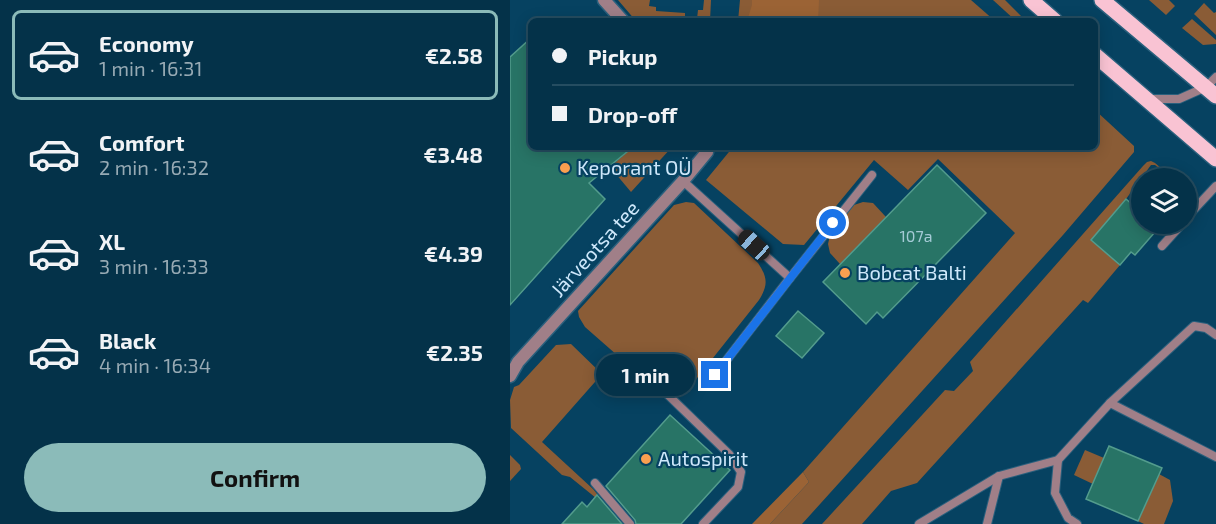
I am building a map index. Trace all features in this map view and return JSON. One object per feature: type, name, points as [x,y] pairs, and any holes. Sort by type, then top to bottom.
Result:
[{"type":"main road","points":[[1031,0],[1052,18]]},
{"type":"main road","points":[[1101,0],[1213,87]]},
{"type":"main road","points":[[1098,58],[1216,159]]},
{"type":"street","points":[[604,0],[620,18]]},
{"type":"street","name":"Järveotsa tee","points":[[510,376],[518,362],[683,181],[707,150]]},
{"type":"lane","points":[[1146,99],[1179,99],[1213,87]]},
{"type":"lane","points":[[715,375],[872,175]]},
{"type":"lane","points":[[683,181],[790,278]]},
{"type":"lane","points":[[1197,206],[1216,186]]},
{"type":"lane","points":[[1162,246],[1173,234]]},
{"type":"lane","points":[[919,524],[999,476],[1058,460],[1110,403],[1194,326],[1206,328],[1216,335]]},
{"type":"lane","points":[[629,377],[668,394],[729,454],[741,472],[738,487],[703,524]]},
{"type":"lane","points":[[1110,403],[1216,457]]},
{"type":"lane","points":[[1058,460],[1055,493],[1068,518],[1077,524]]},
{"type":"lane","points":[[987,524],[999,476]]},
{"type":"lane","points":[[594,483],[630,524]]},
{"type":"shaded area","points":[[618,0],[650,0],[649,6],[656,7],[656,11],[685,13],[685,18],[633,18]]},
{"type":"shaded area","points":[[704,0],[711,0],[710,18],[697,18],[698,10],[703,10]]},
{"type":"shaded area","points":[[740,0],[971,0],[992,18],[738,18]]},
{"type":"shaded area","points":[[752,0],[819,0],[818,18],[748,18]]},
{"type":"shaded area","points":[[993,0],[1005,0],[1023,18],[1013,18]]},
{"type":"shaded area","points":[[1149,0],[1169,0],[1175,6],[1166,15]]},
{"type":"shaded area","points":[[1204,3],[1214,13],[1216,12],[1216,35],[1194,14]]},
{"type":"shaded area","points":[[1192,19],[1216,40],[1216,44],[1203,45],[1182,28]]},
{"type":"shaded area","points":[[1098,113],[1134,146],[1134,152],[1063,235],[802,524],[770,524],[809,482],[803,472],[1015,233],[938,159],[908,190],[874,160],[804,245],[783,244],[706,180],[731,150],[1098,150]]},
{"type":"shaded area","points":[[630,150],[669,150],[631,192],[610,167]]},
{"type":"shaded area","points":[[1151,161],[1161,168],[1151,165],[1149,168],[1141,168]]},
{"type":"shaded area","points":[[1131,180],[1131,192],[1091,240],[1120,265],[1088,303],[1083,300],[917,483],[891,491],[862,524],[822,524],[945,390],[954,391],[973,371],[970,362]]},
{"type":"shaded area","points":[[863,202],[873,203],[886,217],[840,264],[830,253],[828,244],[831,231],[854,205]]},
{"type":"shaded area","points":[[694,203],[758,263],[766,282],[759,300],[680,397],[659,377],[648,379],[642,377],[585,327],[578,311],[674,205]]},
{"type":"shaded area","points":[[571,344],[602,374],[542,442],[593,489],[597,494],[596,498],[570,477],[562,475],[511,428],[510,400],[514,387],[519,385],[556,345]]},
{"type":"shaded area","points":[[1085,450],[1104,458],[1093,484],[1074,475]]},
{"type":"shaded area","points":[[510,455],[521,469],[510,481]]},
{"type":"shaded area","points":[[803,472],[809,482],[770,524],[752,524]]},
{"type":"shaded area","points":[[1159,474],[1170,480],[1173,501],[1164,524],[1144,524],[1138,521]]},
{"type":"building","points":[[528,41],[528,150],[629,150],[589,183],[605,199],[510,305],[510,57]]},
{"type":"building","points":[[937,165],[986,213],[883,318],[877,312],[866,324],[823,282]]},
{"type":"building","points":[[1126,199],[1131,203],[1131,234],[1153,234],[1135,255],[1131,252],[1120,265],[1091,240]]},
{"type":"building","points":[[798,311],[824,333],[802,358],[776,336]]},
{"type":"building","points":[[670,415],[730,470],[681,524],[636,524],[606,486]]},
{"type":"building","points":[[1109,446],[1162,468],[1138,521],[1086,499]]},
{"type":"building","points":[[597,495],[622,524],[562,524],[582,502],[587,507]]},
{"type":"place","name":"Keporant OÜ","points":[[565,168]]},
{"type":"place","name":"Bobcat Balti","points":[[845,273]]},
{"type":"place","name":"Autospirit","points":[[646,459]]},
{"type":"route","points":[[715,375],[833,223]]}]
